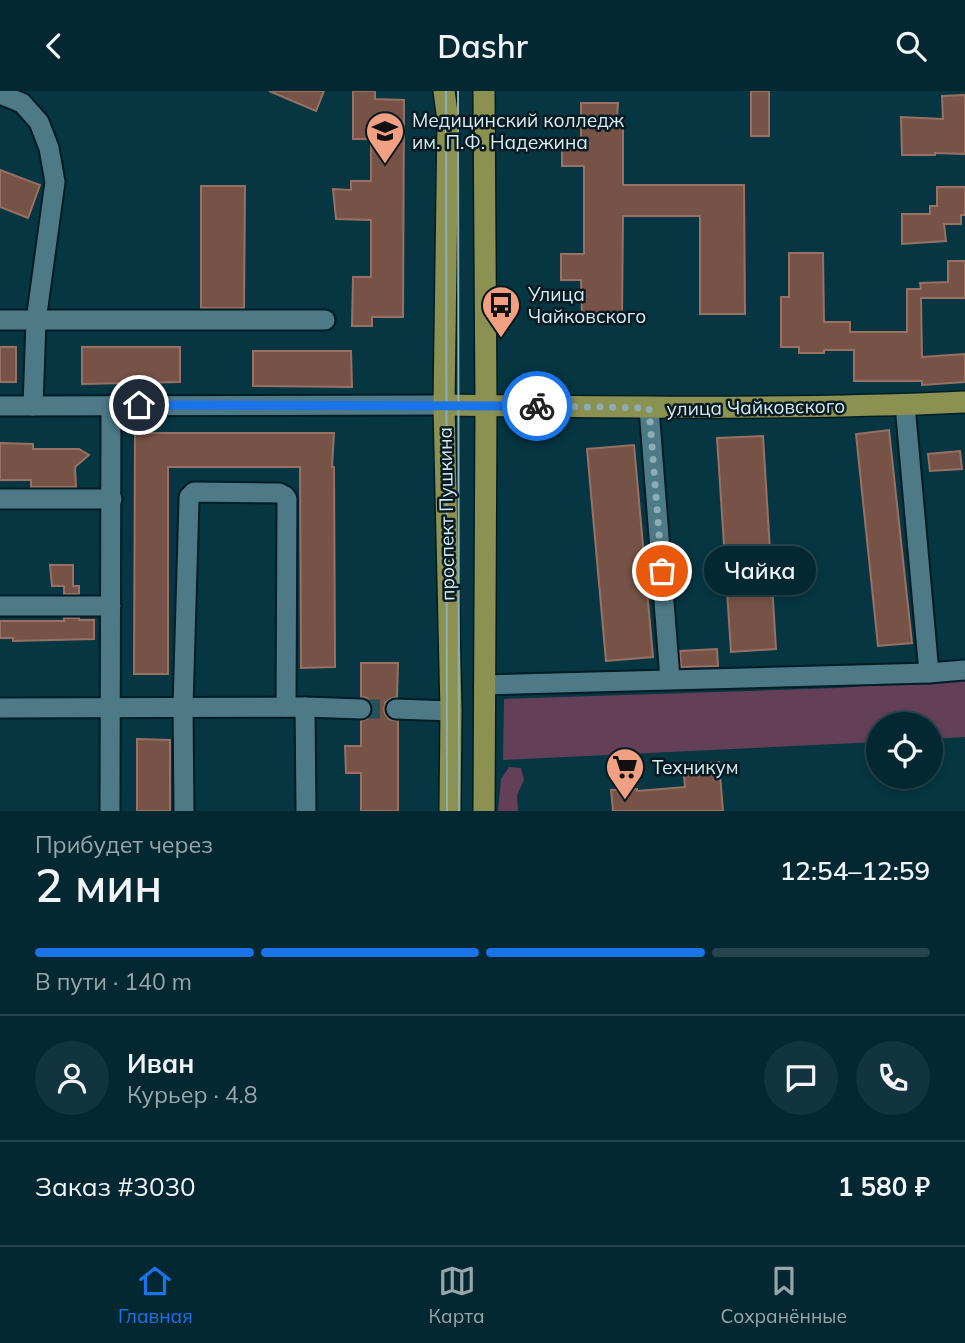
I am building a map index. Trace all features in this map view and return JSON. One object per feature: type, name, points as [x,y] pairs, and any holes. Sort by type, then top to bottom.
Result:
[{"type":"main road","name":"проспект Пушкина","points":[[444,91],[449,120],[444,405],[451,711],[450,811]]},
{"type":"main road","name":"проспект Пушкина","points":[[484,91],[484,811]]},
{"type":"main road","name":"улица Чайковского","points":[[444,405],[649,408],[965,402]]},
{"type":"street","points":[[0,94],[22,103],[39,122],[49,148],[55,182],[36,321],[33,406]]},
{"type":"street","points":[[0,320],[325,320]]},
{"type":"street","points":[[110,811],[111,405]]},
{"type":"street","name":"улица Чайковского","points":[[0,406],[444,405]]},
{"type":"street","points":[[905,405],[929,673]]},
{"type":"street","points":[[649,408],[670,679]]},
{"type":"street","points":[[184,811],[183,707],[188,500],[191,494],[198,492],[279,493],[287,499],[296,707],[306,811]]},
{"type":"street","points":[[0,499],[112,499]]},
{"type":"street","points":[[0,607],[111,606]]},
{"type":"street","points":[[484,685],[965,670]]},
{"type":"street","points":[[0,708],[361,709]]},
{"type":"street","points":[[396,709],[451,711]]},
{"type":"shaded area","points":[[965,679],[965,737],[943,738],[943,712],[866,712],[866,743],[503,760],[504,699],[838,688]]},
{"type":"shaded area","points":[[509,767],[521,768],[524,780],[517,795],[518,811],[498,811],[501,779]]},
{"type":"building","points":[[269,91],[324,91],[316,111]]},
{"type":"building","points":[[353,91],[375,91],[375,99],[404,100],[403,317],[372,317],[372,326],[352,326],[353,277],[371,277],[371,220],[336,219],[333,189],[351,190],[351,181],[371,181],[371,139],[353,139]]},
{"type":"building","points":[[751,91],[769,91],[769,136],[751,136]]},
{"type":"building","points":[[965,95],[965,154],[902,155],[901,117],[943,119],[942,96]]},
{"type":"building","points":[[581,103],[618,103],[617,118],[623,119],[623,185],[744,185],[745,314],[700,314],[700,216],[623,216],[622,316],[582,316],[581,280],[561,280],[561,254],[584,254],[584,166],[562,166],[562,139],[581,139]]},
{"type":"building","points":[[0,170],[40,185],[28,218],[0,207]]},
{"type":"building","points":[[201,186],[245,186],[244,308],[201,308]]},
{"type":"building","points":[[937,187],[965,187],[965,215],[961,215],[961,224],[944,224],[946,241],[902,244],[902,214],[930,214],[930,206],[937,206]]},
{"type":"building","points":[[789,253],[823,253],[824,322],[850,322],[850,332],[907,332],[907,289],[921,289],[920,283],[948,282],[948,261],[965,261],[965,298],[921,298],[922,357],[965,354],[965,382],[922,385],[922,381],[854,381],[854,350],[799,353],[799,347],[781,347],[781,297],[789,297]]},
{"type":"building","points":[[0,347],[16,347],[16,382],[0,382]]},
{"type":"building","points":[[82,347],[180,347],[180,382],[82,384]]},
{"type":"building","points":[[253,351],[351,351],[352,387],[253,386]]},
{"type":"building","points":[[889,430],[912,643],[878,646],[856,434]]},
{"type":"building","points":[[135,433],[334,433],[332,467],[335,667],[301,668],[300,467],[168,467],[168,674],[134,674]]},
{"type":"building","points":[[763,436],[776,649],[731,652],[717,438]]},
{"type":"building","points":[[0,443],[33,444],[33,449],[79,449],[89,455],[75,467],[76,487],[31,487],[31,480],[0,480]]},
{"type":"building","points":[[634,445],[653,657],[606,661],[587,449]]},
{"type":"building","points":[[960,451],[962,469],[930,471],[928,454]]},
{"type":"building","points":[[50,565],[73,565],[73,586],[79,586],[79,594],[64,594],[64,586],[52,586]]},
{"type":"building","points":[[64,618],[94,620],[94,639],[13,641],[13,638],[0,638],[0,621],[64,621]]},
{"type":"building","points":[[717,649],[718,666],[681,667],[680,651]]},
{"type":"building","points":[[361,663],[398,663],[397,697],[385,703],[384,709],[389,719],[398,721],[398,811],[361,811],[361,773],[346,773],[345,746],[361,746],[361,721],[371,716],[373,710],[367,698],[361,697]]},
{"type":"building","points":[[137,739],[170,740],[170,811],[137,811]]},
{"type":"building","points":[[719,762],[723,811],[613,811],[611,790],[685,787],[683,765]]},
{"type":"tunnel","points":[[361,709],[396,709]]},
{"type":"tram line","points":[[446,91],[447,811]]},
{"type":"tram line","points":[[458,91],[459,811]]},
{"type":"way so far","points":[[537,406],[649,408],[662,571]]},
{"type":"place","name":"Медицинский колледж им. П.Ф. Надежина","points":[[385,165]]},
{"type":"place","name":"Улица Чайковского","points":[[501,339]]},
{"type":"place","name":"Чайка","points":[[662,571]]},
{"type":"place","name":"Техникум","points":[[625,801]]},
{"type":"route","points":[[139,405],[537,406]]}]
